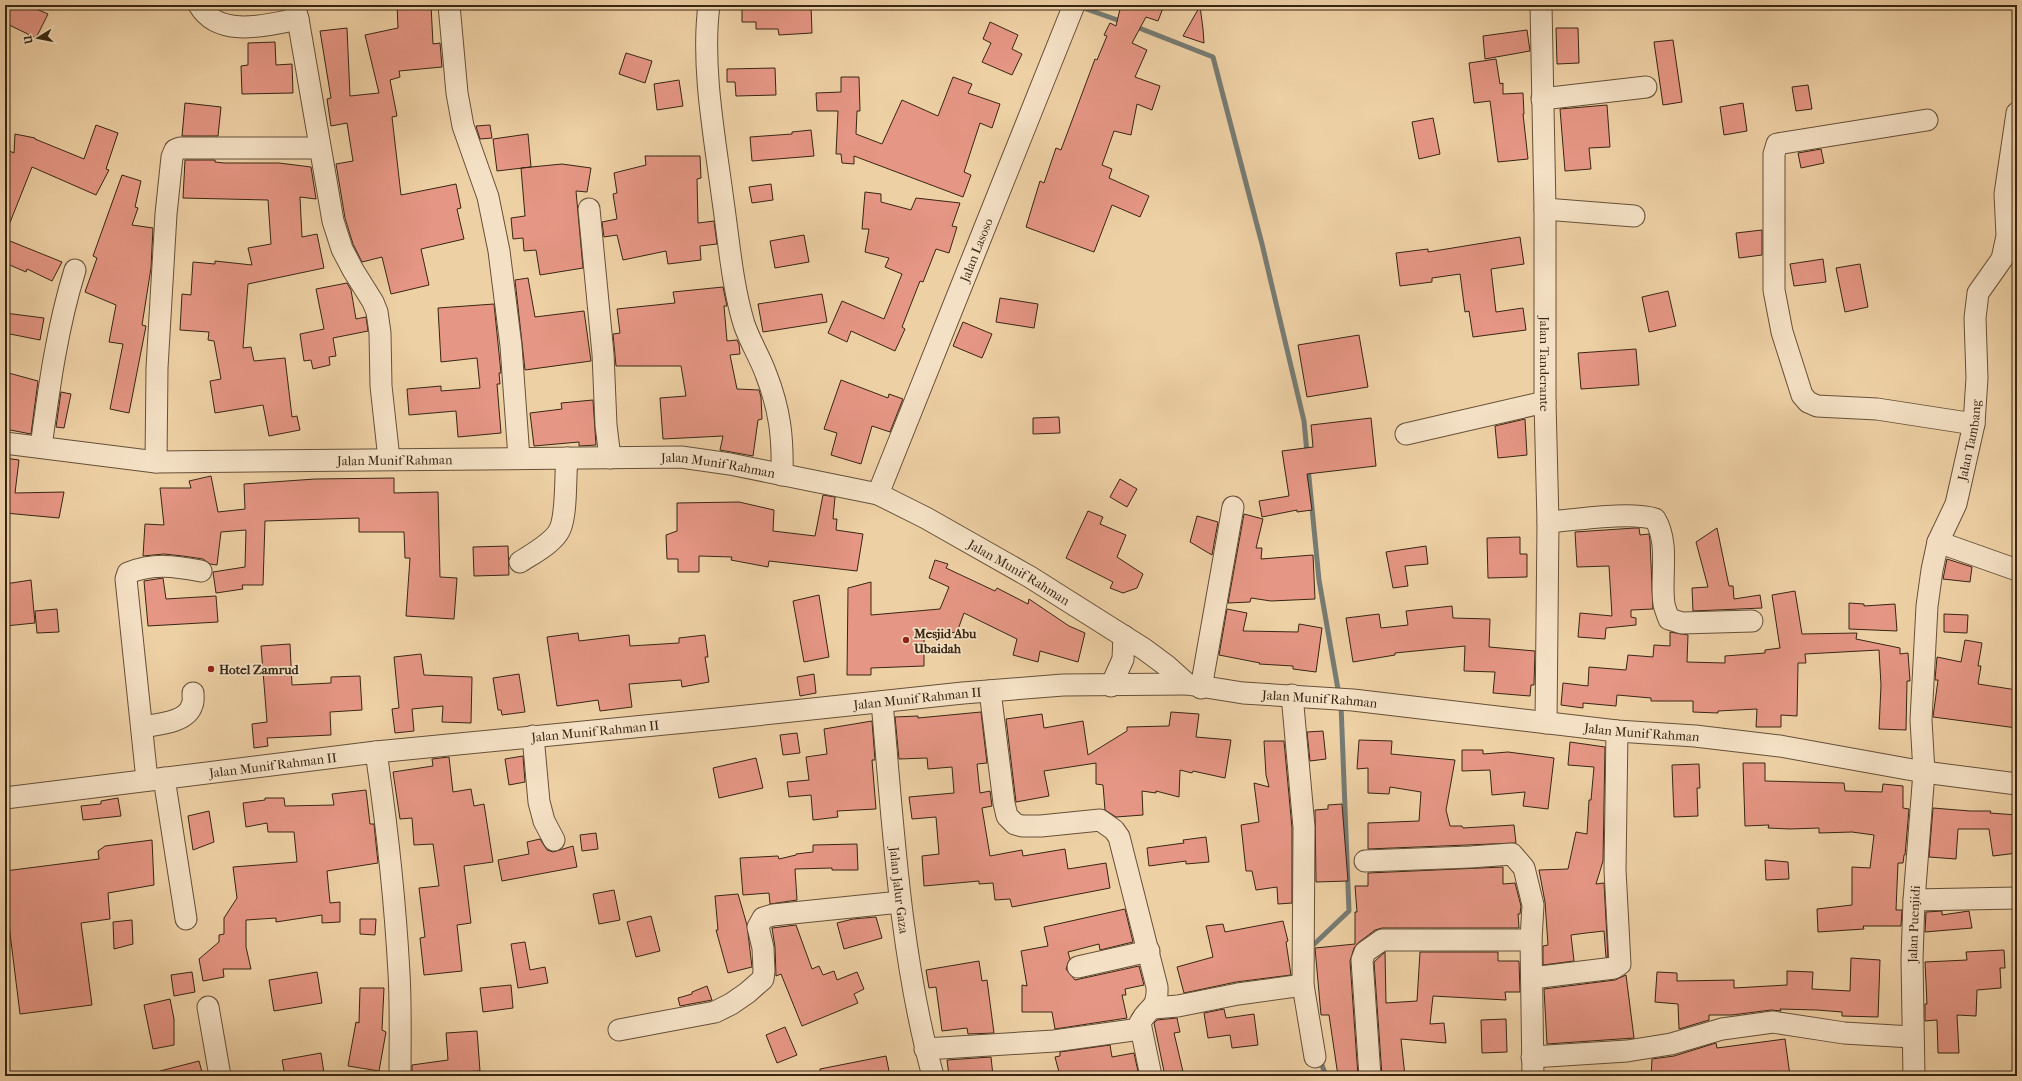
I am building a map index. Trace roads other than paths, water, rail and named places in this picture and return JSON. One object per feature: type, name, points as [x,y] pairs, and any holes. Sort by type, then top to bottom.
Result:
[{"type":"street","points":[[199,5],[203,11],[223,25],[259,27],[296,12],[333,221],[342,249],[373,302],[377,312],[380,333],[381,386],[389,459]]},
{"type":"street","points":[[449,5],[463,126],[488,197],[499,251],[511,346],[520,458]]},
{"type":"street","points":[[709,5],[707,19],[709,88],[735,286],[744,323],[752,345],[766,373],[777,406],[783,441],[782,475]]},
{"type":"street","name":"Jalan Tanderante","points":[[1541,5],[1544,209],[1544,402],[1548,522],[1546,723]]},
{"type":"street","name":"Jalan Lasoso","points":[[878,494],[1071,12]]},
{"type":"street","points":[[1542,99],[1646,88]]},
{"type":"street","name":"Jalan Tambang","points":[[1924,772],[1921,720],[1923,652],[1932,570],[1938,542],[1956,504],[1974,424],[1977,378],[1975,318],[1978,293],[2002,259],[2007,236],[2017,113]]},
{"type":"street","points":[[1927,120],[1777,144],[1774,154],[1774,290],[1782,332],[1802,395],[1808,402],[1817,406],[1877,409],[1974,424]]},
{"type":"street","points":[[156,462],[160,315],[166,207],[173,153],[180,148],[319,148]]},
{"type":"street","points":[[589,209],[603,354],[606,425],[610,458]]},
{"type":"street","points":[[1544,209],[1634,216]]},
{"type":"street","points":[[41,447],[48,392],[64,310],[75,270]]},
{"type":"street","points":[[1406,434],[1544,402]]},
{"type":"street","name":"Jalan Munif Rahman","points":[[5,443],[156,462],[520,458],[682,458],[730,464],[878,494],[926,518],[1030,577],[1124,636],[1194,686],[1243,693],[1353,700],[1617,731],[1780,746],[1924,772],[2017,784]]},
{"type":"street","points":[[520,562],[549,542],[560,530],[563,519],[567,458]]},
{"type":"street","points":[[1194,686],[1233,507]]},
{"type":"street","points":[[1548,522],[1612,517],[1639,517],[1655,519],[1659,527],[1663,549],[1664,605],[1669,619],[1682,623],[1752,621]]},
{"type":"street","points":[[1938,542],[2017,570]]},
{"type":"street","points":[[186,919],[142,727],[126,587],[128,573],[144,567],[180,567],[201,571]]},
{"type":"street","points":[[1110,686],[1123,659],[1124,636]]},
{"type":"street","name":"Jalan Munif Rahman II","points":[[5,798],[376,752],[990,691],[1062,686],[1194,686]]},
{"type":"street","points":[[990,691],[1007,816],[1015,824],[1022,826],[1041,826],[1100,820],[1114,830],[1119,838],[1157,987],[1157,998],[1153,1008],[1143,1018],[1140,1029],[1151,1076]]},
{"type":"street","points":[[142,727],[179,719],[189,712],[193,705],[193,693]]},
{"type":"street","points":[[1292,695],[1304,827],[1303,985],[1315,1057]]},
{"type":"street","name":"Jalan Jalur Gaza","points":[[882,702],[900,902],[925,1049],[933,1076]]},
{"type":"street","points":[[1532,978],[1614,968],[1620,964],[1614,870],[1617,731]]},
{"type":"street","points":[[533,736],[540,807],[544,821],[554,840]]},
{"type":"street","points":[[376,752],[387,823],[396,926],[399,974],[400,1076]]},
{"type":"street","name":"Jalan Puenjidi","points":[[1914,1076],[1912,1037],[1914,900],[1924,772]]},
{"type":"street","points":[[1366,861],[1512,854],[1524,868],[1533,905],[1531,940],[1533,1067],[1671,1044],[1722,1029],[1773,1022],[1844,1033],[1912,1037]]},
{"type":"street","points":[[1914,900],[2017,898]]},
{"type":"street","points":[[619,1030],[715,1012],[731,1004],[757,985],[763,979],[764,971],[763,948],[758,927],[763,918],[773,915],[900,902]]},
{"type":"street","points":[[1370,1076],[1362,960],[1365,952],[1382,940],[1531,940]]},
{"type":"street","points":[[1078,967],[1149,951]]},
{"type":"street","points":[[1153,1008],[1178,1006],[1238,994],[1303,985]]},
{"type":"street","points":[[208,1007],[220,1076]]},
{"type":"street","points":[[925,1049],[1054,1041],[1140,1029]]},
{"type":"waterway","points":[[1078,6],[1123,22]]},
{"type":"waterway","points":[[1134,26],[1213,57],[1262,244],[1304,421],[1307,453]]},
{"type":"waterway","points":[[1308,467],[1319,580],[1339,695]]},
{"type":"waterway","points":[[1309,949],[1349,911],[1341,705]]},
{"type":"waterway","points":[[1320,1060],[1326,1076]]},
{"type":"place","name":"Mesjid Abu Ubaidah","points":[[906,640]]},
{"type":"place","name":"Hotel Zamrud","points":[[211,669]]}]
